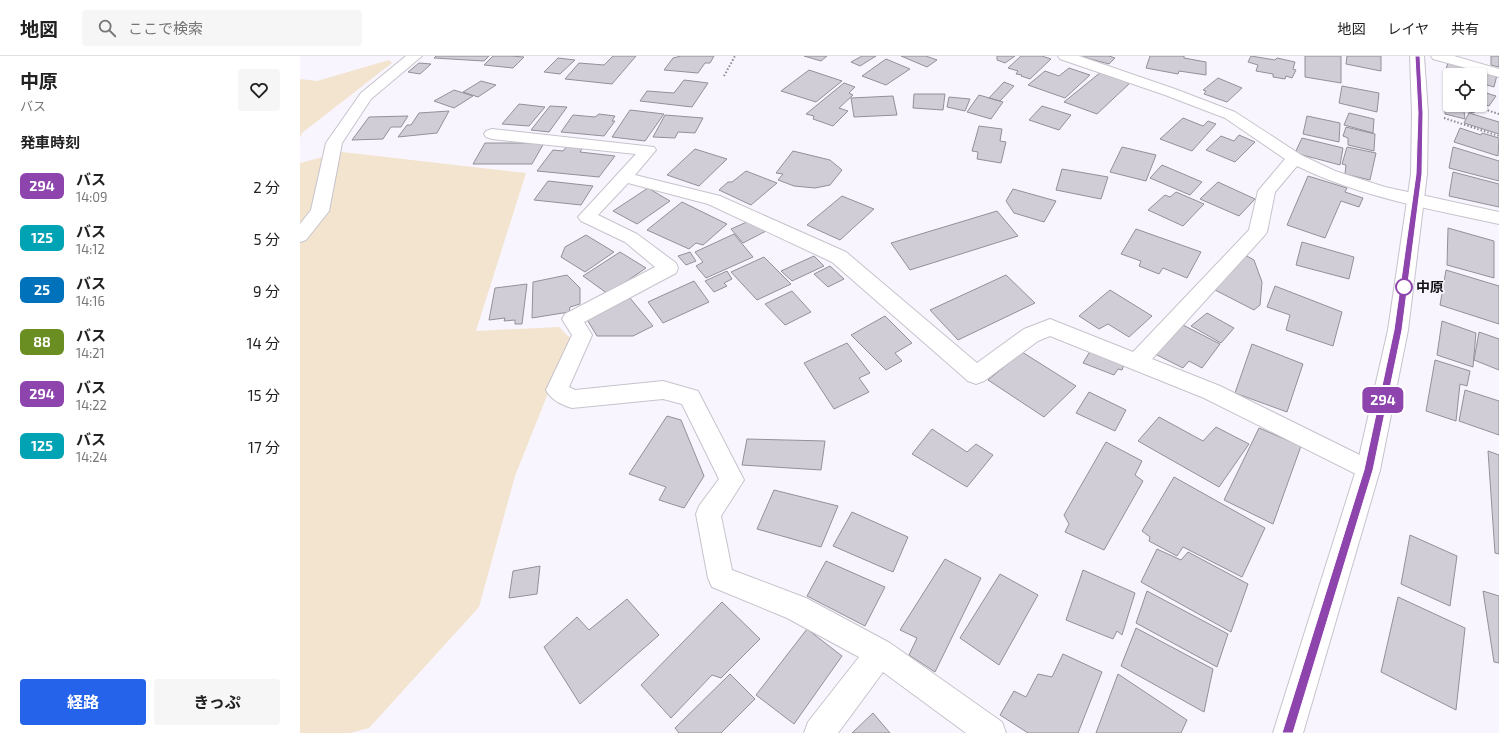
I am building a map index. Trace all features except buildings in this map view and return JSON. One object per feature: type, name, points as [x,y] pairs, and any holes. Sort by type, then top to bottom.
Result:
[{"type":"main road","points":[[300,236],[320,211],[334,143],[366,96],[415,56]]},
{"type":"main road","points":[[1065,56],[1170,92],[1230,115],[1295,158],[1329,175],[1416,200],[1499,218]]},
{"type":"main road","points":[[1288,733],[1368,470],[1398,330],[1416,200],[1421,142],[1417,56]]},
{"type":"main road","points":[[1438,56],[1499,73]]},
{"type":"main road","points":[[492,134],[648,150],[587,217],[631,238],[670,268],[572,319],[582,335],[557,390],[572,400],[663,390],[690,397],[732,480],[708,514],[721,578],[796,608],[880,653],[991,733]]},
{"type":"main road","points":[[1137,362],[1258,232],[1267,191],[1295,158]]},
{"type":"main road","points":[[624,177],[714,200],[839,257],[976,375],[1031,335],[1050,326],[1078,339],[1212,392],[1368,470]]},
{"type":"main road","points":[[819,733],[880,653]]},
{"type":"path","points":[[724,76],[735,56]]},
{"type":"path","points":[[1487,110],[1499,114]]},
{"type":"path","points":[[1444,118],[1499,136]]},
{"type":"shaded area","points":[[389,60],[392,63],[302,133],[300,138],[300,79],[317,81]]},
{"type":"shaded area","points":[[342,152],[526,173],[476,331],[559,327],[570,338],[515,476],[479,607],[369,728],[350,733],[300,733],[300,163]]},
{"type":"bus line","name":"294","points":[[1288,733],[1368,470],[1398,330],[1409,258],[1419,174],[1421,142],[1417,56]]},
{"type":"place","name":"中原","points":[[1404,287]]}]
